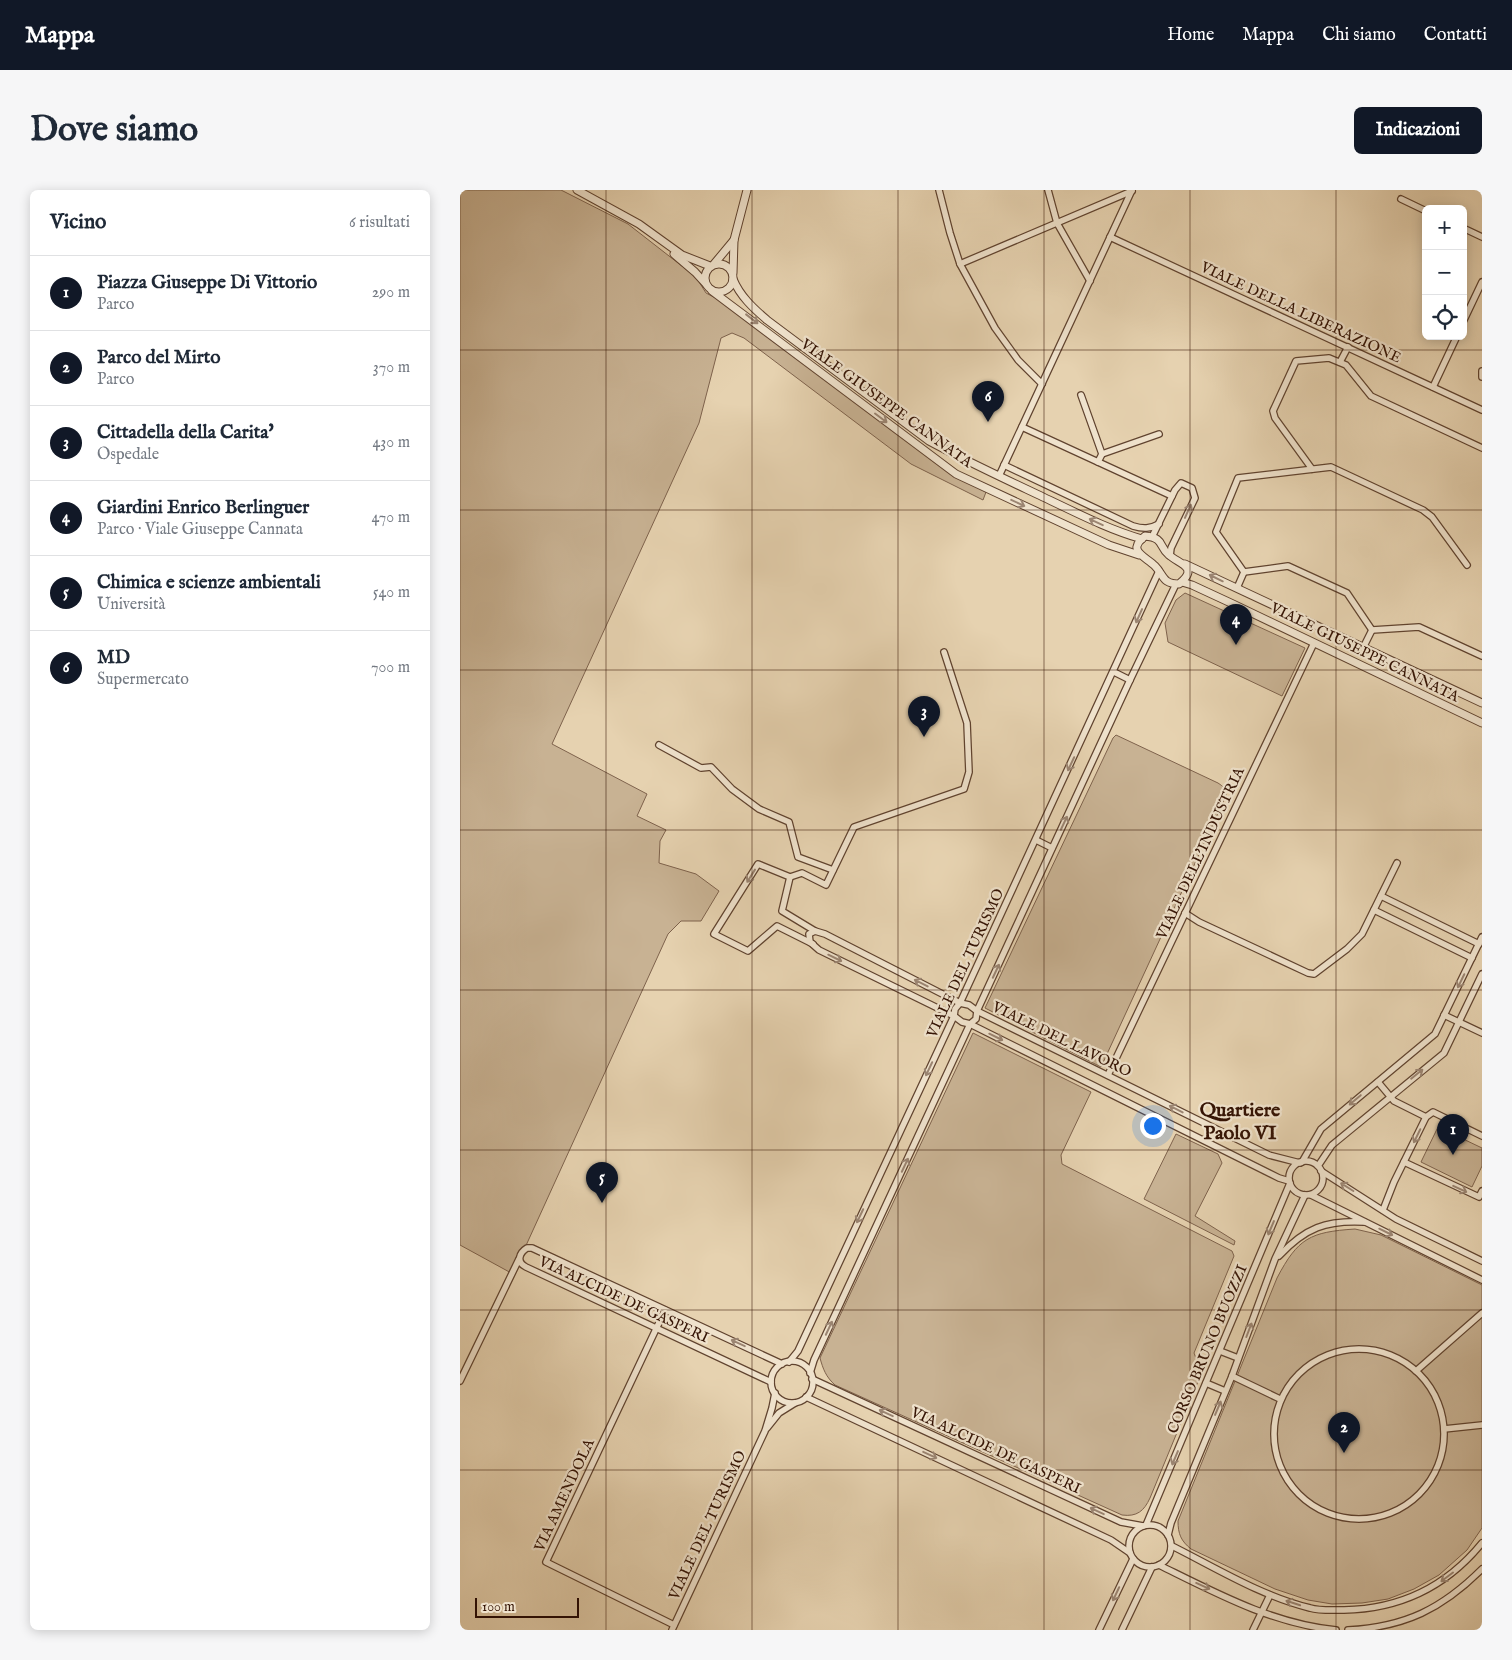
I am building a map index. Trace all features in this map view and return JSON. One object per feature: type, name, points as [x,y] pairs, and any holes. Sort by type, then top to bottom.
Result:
[{"type":"street","points":[[577,190],[639,224],[682,256],[712,265],[719,263],[728,266],[733,277]]},
{"type":"street","points":[[639,224],[696,272],[712,291],[721,292],[732,284],[734,240],[747,190]]},
{"type":"street","points":[[939,190],[960,264],[995,328],[1018,360],[1042,384]]},
{"type":"street","points":[[1048,190],[1057,223],[1090,281]]},
{"type":"street","points":[[960,264],[1057,223],[1118,193],[1132,190]]},
{"type":"street","points":[[998,476],[1132,190]]},
{"type":"street","points":[[1401,199],[1422,209]]},
{"type":"street","points":[[1467,230],[1482,237]]},
{"type":"street","name":"VIALE DELLA LIBERAZIONE","points":[[1110,237],[1482,410]]},
{"type":"street","points":[[706,284],[705,274],[734,240]]},
{"type":"street","name":"VIALE GIUSEPPE CANNATA","points":[[733,277],[736,287],[744,298],[767,320],[929,440],[956,456],[998,476],[1108,527],[1142,539]]},
{"type":"street","points":[[1467,314],[1482,282]]},
{"type":"street","name":"VIALE GIUSEPPE CANNATA","points":[[712,291],[956,474],[1109,545],[1139,555],[1156,566],[1162,577],[1167,581],[1192,585],[1482,723]]},
{"type":"street","points":[[1433,387],[1455,340]]},
{"type":"street","points":[[1340,362],[1348,347]]},
{"type":"street","points":[[1312,469],[1275,418],[1273,411],[1296,361],[1329,358],[1340,362],[1346,365],[1371,396],[1482,448]]},
{"type":"street","points":[[1482,371],[1482,377]]},
{"type":"street","points":[[1081,395],[1102,454]]},
{"type":"street","points":[[1022,426],[1172,496]]},
{"type":"street","points":[[1098,462],[1102,454],[1159,434]]},
{"type":"street","points":[[1004,465],[1133,526],[1142,529],[1153,528],[1159,524]]},
{"type":"street","points":[[1244,572],[1216,532],[1238,478],[1331,467],[1423,510],[1432,517],[1467,565]]},
{"type":"street","points":[[1139,555],[1138,545],[1145,536],[1152,537],[1175,490],[1181,483],[1192,488],[1195,498],[1171,548],[1170,556]]},
{"type":"street","name":"VIALE GIUSEPPE CANNATA","points":[[1152,537],[1158,540],[1170,556],[1185,564],[1482,703]]},
{"type":"street","points":[[1179,583],[1186,575],[1185,564]]},
{"type":"street","points":[[1244,572],[1288,566],[1317,579],[1347,593],[1372,630]]},
{"type":"street","name":"VIALE DEL TURISMO","points":[[788,1362],[798,1351],[1159,572]]},
{"type":"street","points":[[1237,588],[1244,572]]},
{"type":"street","name":"VIALE DEL TURISMO","points":[[812,1376],[814,1360],[970,1024],[976,1019],[977,1011],[1130,680],[1179,583]]},
{"type":"street","points":[[1372,630],[1419,627],[1482,656]]},
{"type":"street","points":[[1363,648],[1372,630]]},
{"type":"street","name":"VIALE DELL'INDUSTRIA","points":[[1108,1075],[1314,642]]},
{"type":"street","points":[[790,877],[802,874],[826,885],[854,827],[964,789],[969,772],[967,723],[944,652]]},
{"type":"street","points":[[1114,672],[1130,680]]},
{"type":"street","points":[[659,745],[701,768],[711,767],[732,789],[759,809],[789,822],[798,857],[833,870]]},
{"type":"street","points":[[1036,840],[1052,848]]},
{"type":"street","points":[[1185,913],[1199,922],[1308,973],[1314,974],[1362,934],[1397,863]]},
{"type":"street","name":"VIALE DEL LAVORO","points":[[1289,1182],[970,1024],[962,1022],[954,1016],[819,950],[812,944],[777,926],[748,951],[714,934],[758,864],[790,877],[782,911],[816,931],[960,1003],[970,1005],[977,1011],[1269,1156],[1301,1162]]},
{"type":"street","points":[[1381,896],[1479,944]]},
{"type":"street","points":[[1374,910],[1472,958]]},
{"type":"street","points":[[812,944],[809,934],[816,931]]},
{"type":"street","points":[[1482,937],[1435,1034],[1321,1129],[1301,1162],[1291,1170],[1289,1182],[1295,1192],[1308,1195],[1366,1222],[1482,1280]]},
{"type":"street","points":[[1308,1195],[1320,1188],[1323,1182],[1320,1169],[1332,1145],[1444,1053],[1482,974]]},
{"type":"street","points":[[1444,1015],[1482,1033]]},
{"type":"street","points":[[1378,1082],[1390,1097],[1426,1117]]},
{"type":"street","points":[[1383,1210],[1426,1117],[1433,1112],[1482,1136]]},
{"type":"street","points":[[1301,1162],[1308,1162],[1320,1169],[1396,1219],[1482,1261]]},
{"type":"street","points":[[1404,1162],[1481,1196]]},
{"type":"street","name":"CORSO BRUNO BUOZZI","points":[[1144,1525],[1220,1351],[1289,1182]]},
{"type":"street","name":"CORSO BRUNO BUOZZI","points":[[1168,1534],[1170,1523],[1232,1376],[1276,1259],[1308,1195]]},
{"type":"street","points":[[1276,1259],[1296,1238],[1310,1230],[1326,1224],[1366,1222]]},
{"type":"street","name":"VIA ALCIDE DE GASPERI","points":[[771,1382],[526,1267],[521,1264],[519,1259],[523,1250],[532,1248],[782,1364]]},
{"type":"street","points":[[460,1381],[519,1259]]},
{"type":"street","name":"VIA AMENDOLA","points":[[665,1310],[546,1562],[673,1628]]},
{"type":"street","points":[[1416,1371],[1482,1312]]},
{"type":"street","points":[[1368,1349],[1394,1356],[1416,1371],[1434,1395],[1440,1408],[1444,1430],[1441,1458],[1429,1483],[1423,1490],[1410,1504],[1384,1516],[1356,1520],[1328,1515],[1304,1500],[1290,1485],[1280,1470],[1273,1439],[1273,1422],[1280,1399],[1295,1377],[1316,1360],[1341,1350],[1368,1349]]},
{"type":"street","points":[[1220,1351],[1238,1358]]},
{"type":"street","points":[[788,1362],[801,1364],[812,1376],[810,1392],[806,1397],[795,1402],[784,1401],[775,1393],[771,1382],[774,1372],[782,1364],[788,1362]]},
{"type":"street","name":"VIA ALCIDE DE GASPERI","points":[[812,1376],[1121,1522],[1144,1525]]},
{"type":"street","points":[[1232,1376],[1280,1399]]},
{"type":"street","points":[[1206,1383],[1225,1391]]},
{"type":"street","name":"VIALE DEL TURISMO","points":[[673,1628],[765,1431],[775,1393]]},
{"type":"street","points":[[806,1397],[1111,1540],[1132,1556],[1145,1567],[1159,1565],[1168,1557],[1172,1546],[1168,1534],[1159,1526],[1144,1525],[1132,1534],[1129,1547],[1132,1556],[1099,1630]]},
{"type":"street","name":"VIALE DEL TURISMO","points":[[765,1431],[779,1413],[795,1402]]},
{"type":"street","points":[[1444,1430],[1482,1425]]},
{"type":"street","points":[[1172,1546],[1270,1595],[1312,1609],[1353,1610],[1394,1603],[1427,1590],[1445,1579],[1472,1556],[1482,1543]]},
{"type":"street","points":[[1159,1565],[1262,1612],[1300,1625],[1336,1630]]},
{"type":"street","points":[[1122,1630],[1152,1567]]},
{"type":"street","points":[[1348,1630],[1379,1627],[1418,1615],[1452,1596],[1482,1569]]},
{"type":"street","points":[[1253,1630],[1270,1595]]},
{"type":"shaded area","points":[[460,190],[561,190],[628,224],[696,277],[706,293],[727,304],[944,469],[986,492],[983,500],[911,464],[744,338],[732,333],[721,338],[699,423],[552,744],[647,794],[637,816],[666,830],[660,841],[659,863],[696,874],[719,891],[701,921],[681,921],[668,934],[513,1274],[460,1245]]},
{"type":"shaded area","points":[[1185,593],[1305,648],[1282,696],[1168,642],[1165,623],[1176,600]]},
{"type":"shaded area","points":[[1116,735],[1218,783],[1224,788],[1226,796],[1101,1067],[985,1008]]},
{"type":"shaded area","points":[[973,1033],[1091,1092],[1061,1155],[1062,1164],[1232,1251],[1234,1256],[1194,1353],[1197,1361],[1204,1367],[1150,1498],[1142,1510],[1136,1514],[1122,1515],[835,1385],[827,1376],[822,1366],[820,1358]]},
{"type":"shaded area","points":[[1438,1127],[1482,1148],[1482,1166],[1472,1187],[1421,1162]]},
{"type":"shaded area","points":[[1176,1134],[1218,1154],[1222,1163],[1195,1216],[1235,1241],[1234,1245],[1144,1199]]},
{"type":"shaded area","points":[[1355,1229],[1381,1235],[1482,1285],[1482,1528],[1467,1550],[1439,1575],[1414,1589],[1388,1599],[1362,1603],[1332,1604],[1308,1600],[1275,1589],[1191,1549],[1181,1537],[1178,1521],[1277,1278],[1292,1254],[1307,1240],[1327,1232]]},
{"type":"place","name":"MD","points":[[988,422]]},
{"type":"place","name":"Giardini Enrico Berlinguer","points":[[1236,645]]},
{"type":"place","name":"Cittadella della Carita'","points":[[924,737]]},
{"type":"place","name":"Piazza Giuseppe Di Vittorio","points":[[1453,1155]]},
{"type":"place","name":"Chimica e scienze ambientali","points":[[602,1203]]},
{"type":"place","name":"Parco del Mirto","points":[[1344,1453]]},
{"type":"district","name":"Quartiere Paolo VI","points":[[1240,1120]]}]
